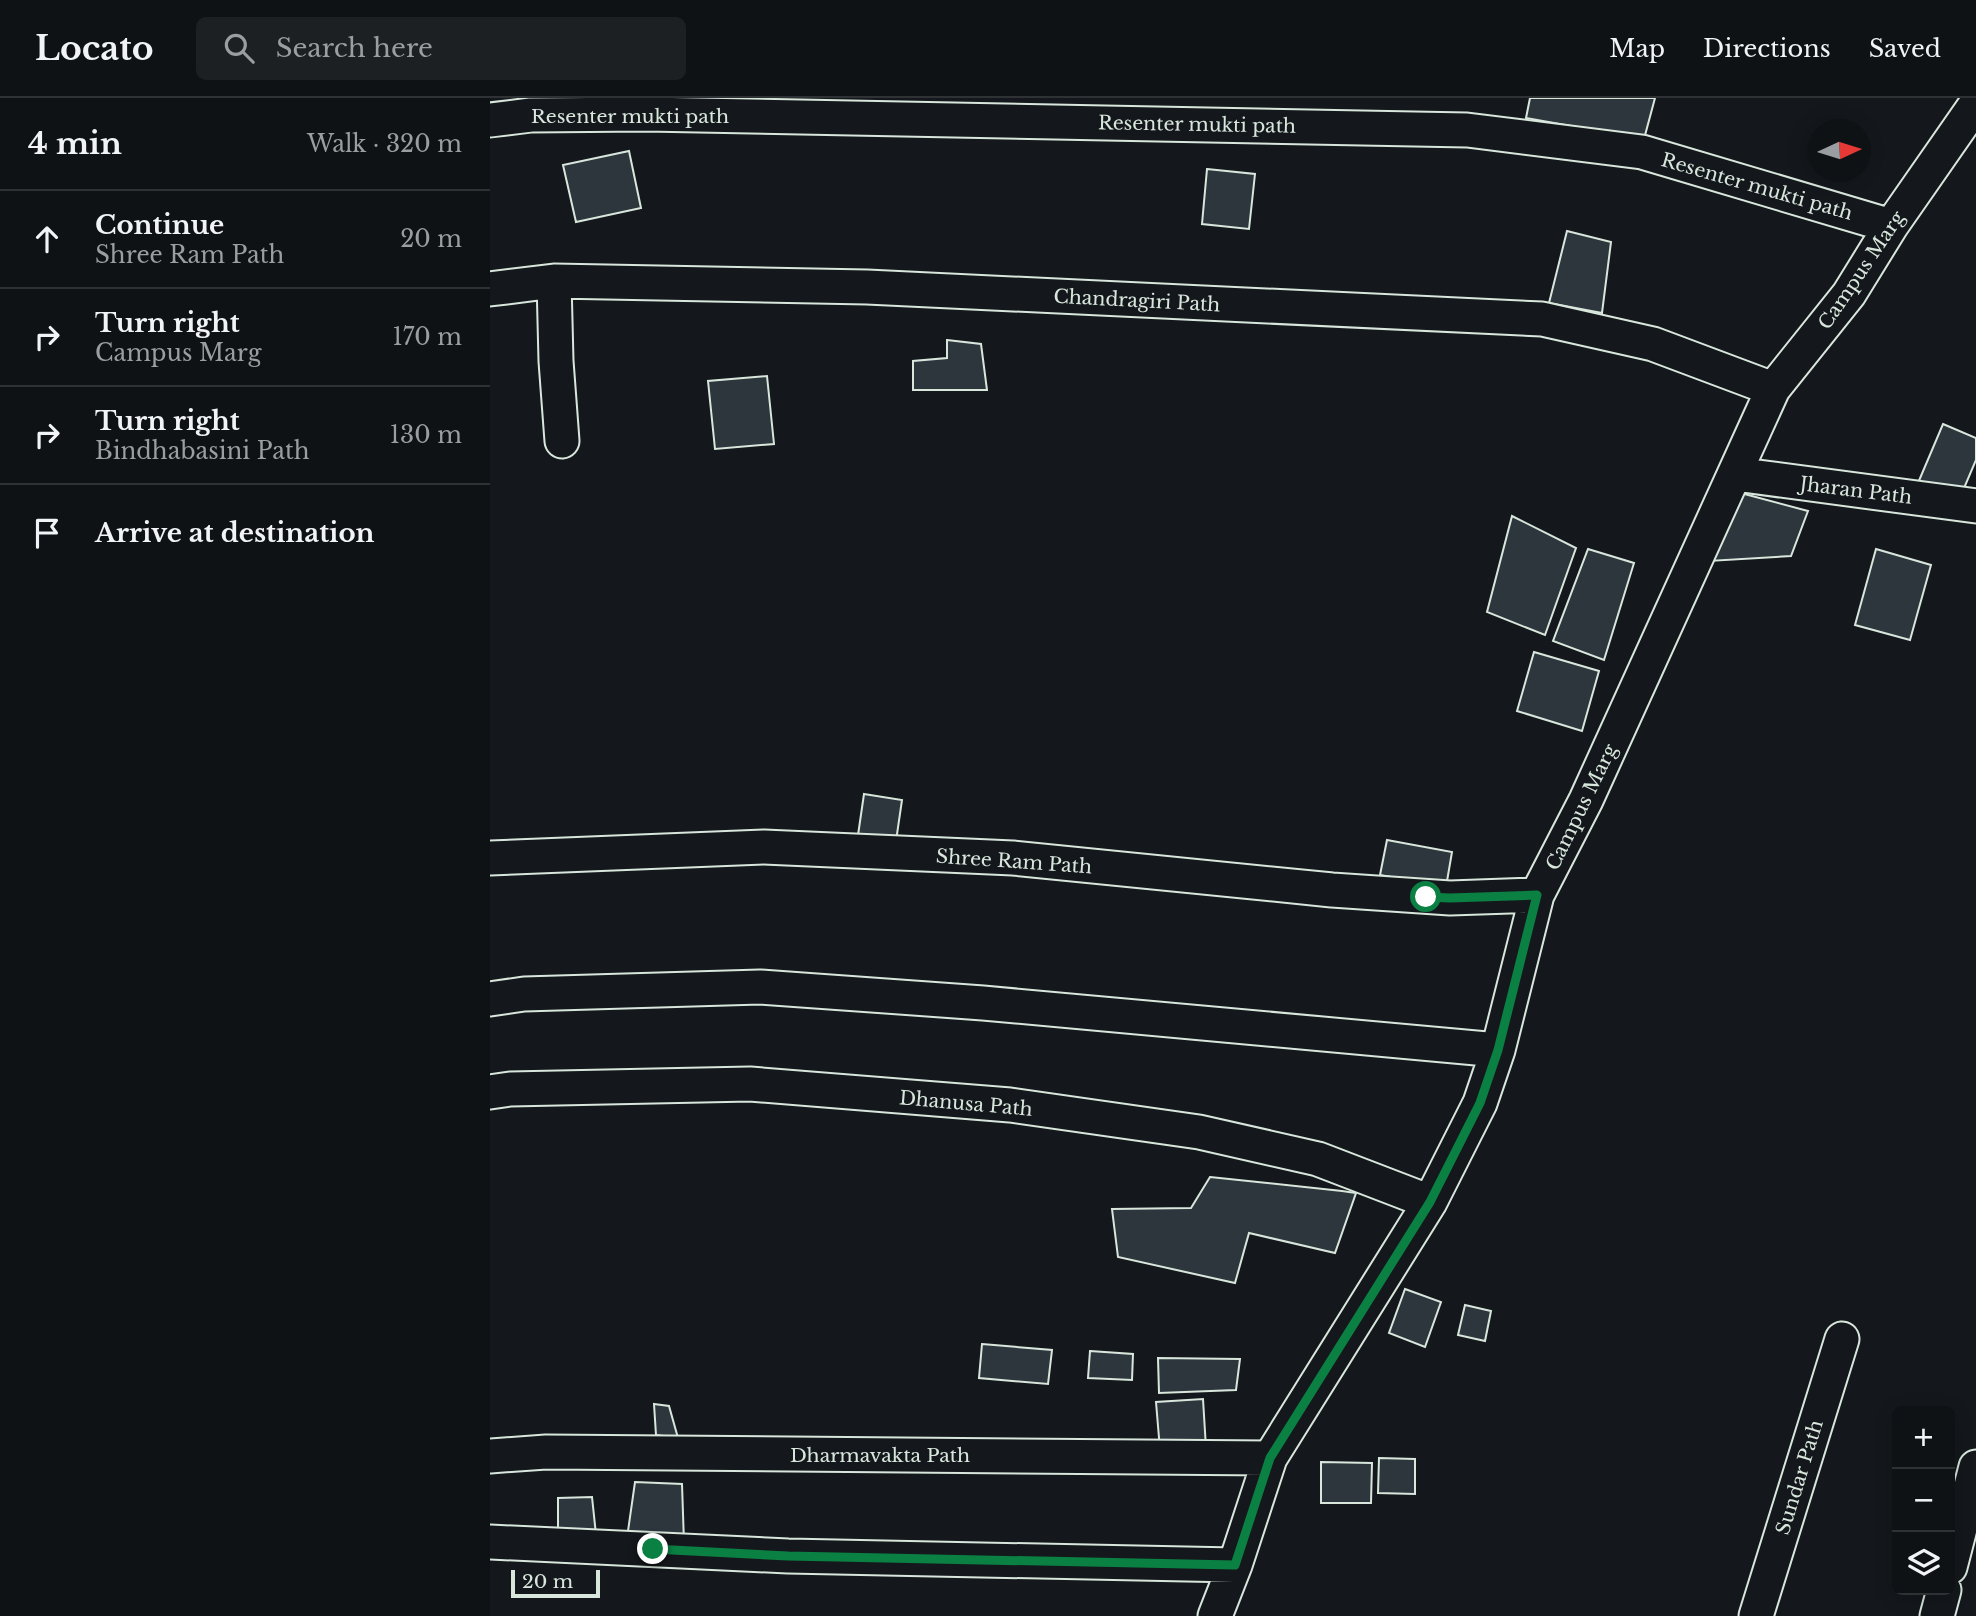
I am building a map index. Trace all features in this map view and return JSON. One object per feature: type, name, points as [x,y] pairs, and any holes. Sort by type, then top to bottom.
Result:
[{"type":"street","name":"Campus Marg","points":[[1215,1616],[1235,1565],[1270,1458],[1430,1202],[1480,1103],[1498,1050],[1537,895],[1586,800],[1773,389],[1849,294],[1891,226],[1976,104]]},
{"type":"street","name":"Resenter mukti path","points":[[490,120],[531,107],[646,106],[1466,131],[1642,152],[1891,226]]},
{"type":"street","name":"Chandragiri Path","points":[[490,289],[554,281],[867,287],[1542,319],[1653,344],[1773,389]]},
{"type":"street","points":[[554,281],[562,441]]},
{"type":"street","name":"Jharan Path","points":[[1735,474],[1976,506]]},
{"type":"street","name":"Shree Ram Path","points":[[490,858],[764,847],[1013,858],[1332,890],[1450,898],[1537,895]]},
{"type":"street","points":[[490,999],[524,994],[760,987],[983,1003],[1498,1050]]},
{"type":"street","name":"Dhanusa Path","points":[[490,1092],[510,1089],[750,1084],[1010,1105],[1199,1132],[1318,1159],[1430,1202]]},
{"type":"street","name":"Sundar Path","points":[[1756,1616],[1842,1339]]},
{"type":"street","name":"Dharmavakta Path","points":[[490,1456],[560,1452],[1270,1458]]},
{"type":"street","points":[[1955,1548],[1976,1467]]},
{"type":"street","points":[[490,1542],[788,1556],[1235,1565]]},
{"type":"street","points":[[1937,1616],[1943,1595]]},
{"type":"building","points":[[1530,98],[1655,98],[1644,139],[1526,118]]},
{"type":"building","points":[[629,151],[641,208],[576,222],[563,165]]},
{"type":"building","points":[[1207,169],[1255,174],[1249,229],[1202,224]]},
{"type":"building","points":[[1567,231],[1611,242],[1602,313],[1549,303]]},
{"type":"building","points":[[947,340],[981,344],[987,390],[913,390],[913,361],[947,358]]},
{"type":"building","points":[[767,376],[774,444],[715,449],[708,381]]},
{"type":"building","points":[[1943,424],[1976,438],[1976,460],[1959,500],[1918,483]]},
{"type":"building","points":[[1737,492],[1808,511],[1791,556],[1709,561]]},
{"type":"building","points":[[1512,516],[1576,548],[1545,635],[1487,612]]},
{"type":"building","points":[[1588,549],[1634,563],[1604,660],[1553,641]]},
{"type":"building","points":[[1876,549],[1931,565],[1910,640],[1855,625]]},
{"type":"building","points":[[1534,652],[1599,671],[1582,731],[1517,711]]},
{"type":"building","points":[[864,794],[902,800],[895,848],[857,842]]},
{"type":"building","points":[[1387,840],[1452,852],[1446,887],[1380,875]]},
{"type":"building","points":[[1210,1177],[1356,1193],[1335,1253],[1249,1233],[1235,1283],[1118,1257],[1112,1209],[1191,1208]]},
{"type":"building","points":[[1405,1289],[1441,1302],[1425,1347],[1389,1333]]},
{"type":"building","points":[[1465,1305],[1491,1311],[1485,1341],[1458,1335]]},
{"type":"building","points":[[982,1344],[1052,1350],[1048,1384],[979,1378]]},
{"type":"building","points":[[1090,1351],[1133,1354],[1132,1380],[1088,1378]]},
{"type":"building","points":[[1158,1358],[1240,1359],[1236,1390],[1159,1393]]},
{"type":"building","points":[[1203,1399],[1206,1448],[1160,1450],[1156,1402]]},
{"type":"building","points":[[654,1404],[669,1406],[678,1438],[656,1435]]},
{"type":"building","points":[[1379,1458],[1415,1459],[1415,1494],[1378,1493]]},
{"type":"building","points":[[1321,1462],[1372,1463],[1371,1503],[1321,1503]]},
{"type":"building","points":[[635,1482],[682,1484],[684,1543],[627,1538]]},
{"type":"building","points":[[592,1497],[597,1544],[558,1541],[558,1498]]},
{"type":"route","points":[[653,1549],[788,1556],[1235,1565],[1270,1458],[1430,1202],[1480,1103],[1498,1050],[1537,895],[1426,897]]}]
